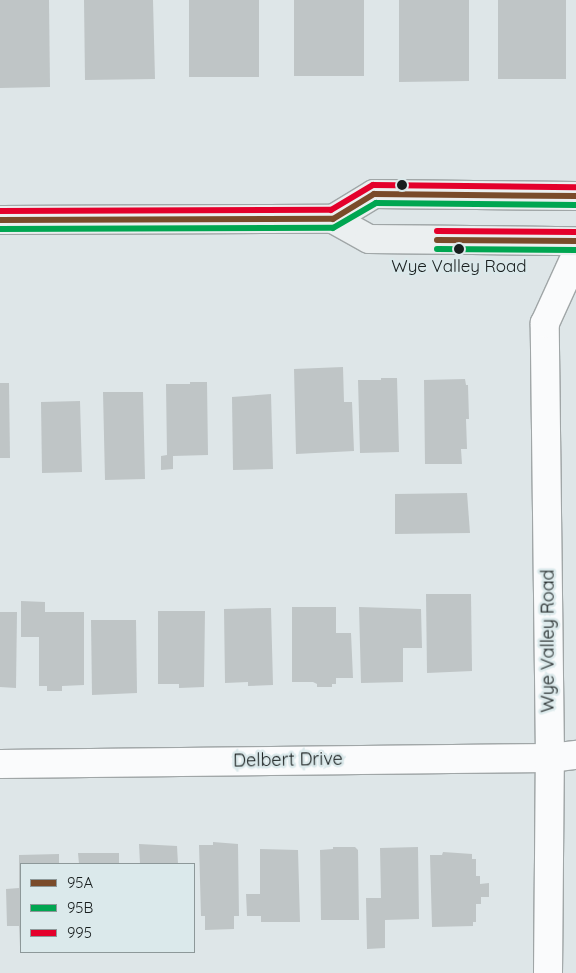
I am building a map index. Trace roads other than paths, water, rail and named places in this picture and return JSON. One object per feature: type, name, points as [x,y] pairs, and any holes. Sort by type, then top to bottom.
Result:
[{"type":"main road","points":[[333,219],[374,194],[576,196]]},
{"type":"main road","points":[[0,220],[333,219],[369,240],[576,241]]},
{"type":"street","name":"Wye Valley Road","points":[[548,973],[563,756],[546,323],[576,256]]},
{"type":"street","name":"Delbert Drive","points":[[0,764],[563,756]]},
{"type":"place","name":"Wye Valley Road","points":[[459,249]]}]
